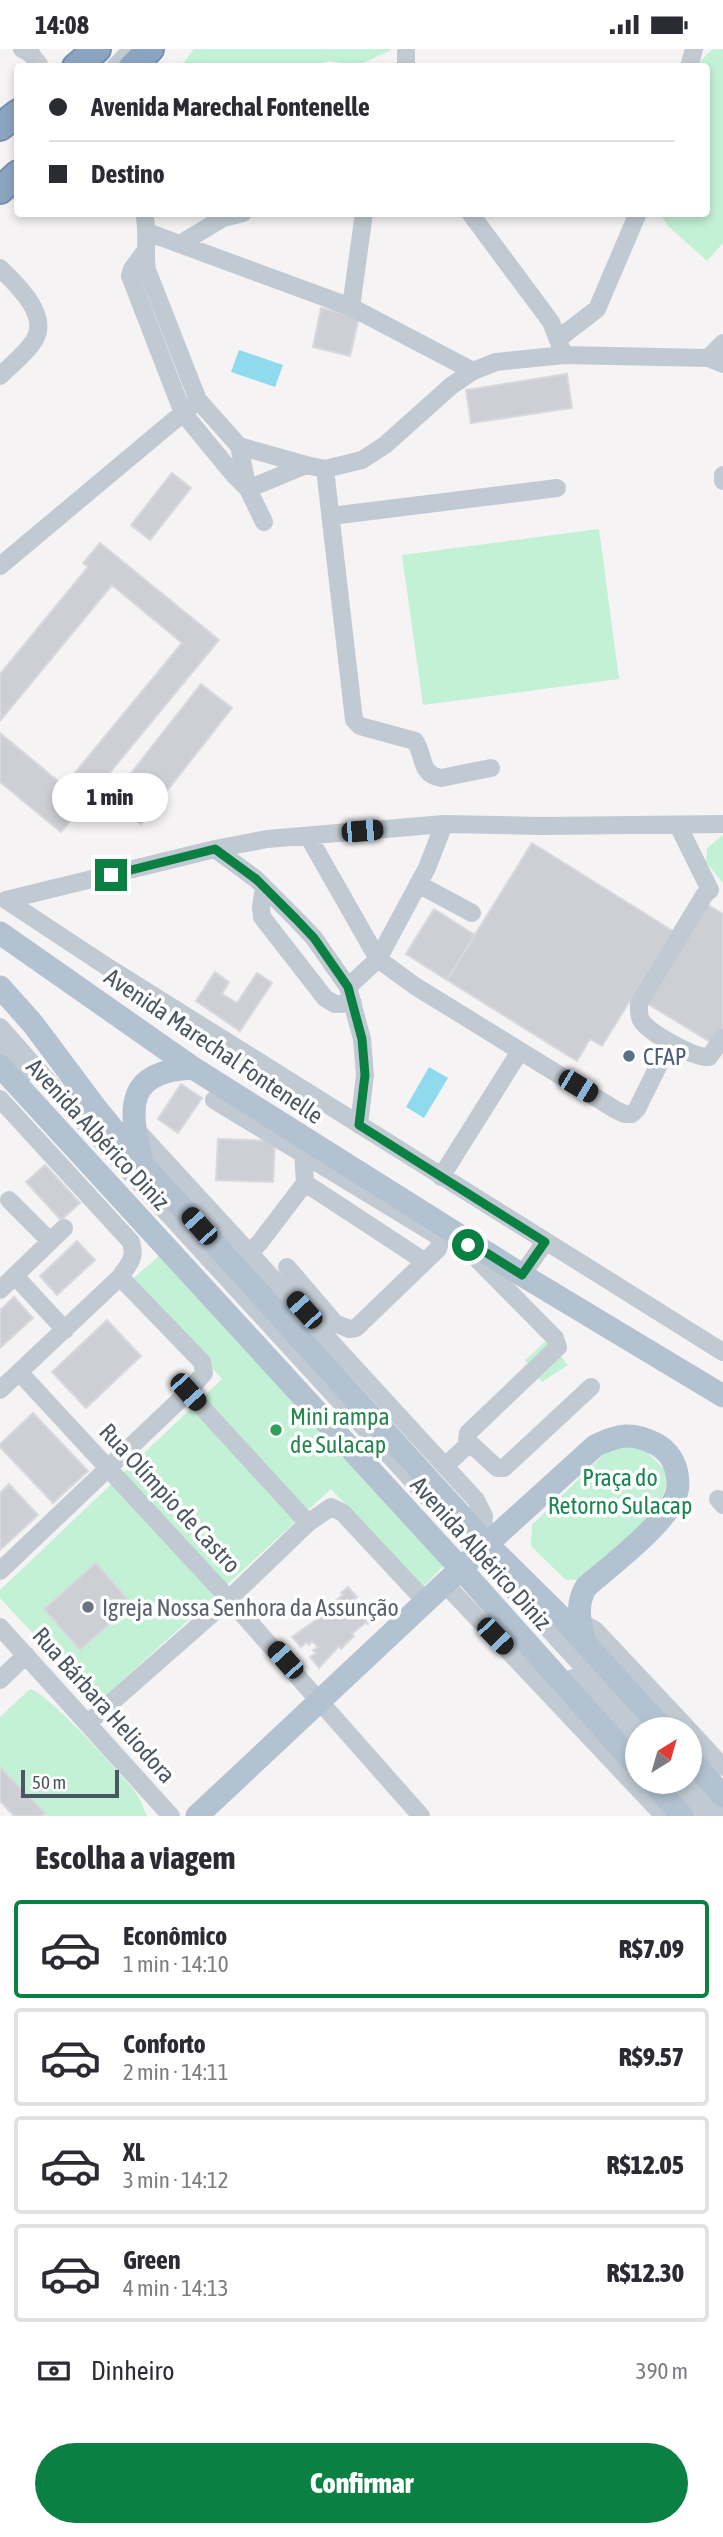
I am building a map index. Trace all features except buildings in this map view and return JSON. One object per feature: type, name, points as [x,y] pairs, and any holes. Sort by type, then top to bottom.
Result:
[{"type":"highway","points":[[81,63],[97,49]]},
{"type":"highway","points":[[136,63],[150,49]]},
{"type":"highway","points":[[0,127],[14,116]]},
{"type":"highway","points":[[0,190],[14,178]]},
{"type":"main road","name":"Avenida Marechal Fontenelle","points":[[0,933],[192,1068],[522,1275],[723,1395]]},
{"type":"main road","name":"Avenida Albérico Diniz","points":[[0,987],[33,1024],[95,1107],[143,1165],[243,1260],[470,1559],[625,1751]]},
{"type":"main road","points":[[153,1075],[154,1040]]},
{"type":"main road","name":"Avenida Albérico Diniz","points":[[0,1066],[470,1559],[576,1628],[653,1717]]},
{"type":"main road","points":[[143,1165],[133,1125],[137,1097],[153,1075],[168,1069],[192,1068]]},
{"type":"main road","points":[[197,1816],[470,1559],[595,1446],[614,1436],[645,1438],[662,1448],[674,1462],[678,1478],[677,1495],[664,1517],[586,1587],[580,1596],[576,1628]]},
{"type":"main road","points":[[702,1772],[723,1796]]},
{"type":"main road","points":[[663,1794],[682,1816]]},
{"type":"street","points":[[93,63],[109,49]]},
{"type":"street","points":[[119,63],[132,49]]},
{"type":"street","points":[[0,142],[14,130]]},
{"type":"street","points":[[0,175],[14,162]]},
{"type":"street","points":[[145,217],[147,232],[144,253],[148,270],[198,400],[239,446],[248,489],[264,522]]},
{"type":"street","points":[[180,244],[227,217]]},
{"type":"street","points":[[351,307],[363,217]]},
{"type":"street","points":[[473,217],[551,322],[561,347]]},
{"type":"street","points":[[561,347],[597,309],[636,217]]},
{"type":"street","points":[[147,232],[351,307],[472,371]]},
{"type":"street","points":[[144,253],[130,276],[183,413],[248,489]]},
{"type":"street","points":[[0,376],[34,341],[38,331],[34,308],[4,276]]},
{"type":"street","points":[[239,446],[325,469],[362,460],[386,445],[451,386],[472,371],[496,362],[561,347],[716,361],[723,343]]},
{"type":"street","points":[[0,566],[198,400]]},
{"type":"street","points":[[248,489],[306,465]]},
{"type":"street","points":[[325,469],[354,720],[360,726],[415,741],[422,765],[433,776],[442,778],[491,768]]},
{"type":"street","points":[[723,475],[723,481]]},
{"type":"street","points":[[331,516],[557,488]]},
{"type":"street","points":[[3,897],[267,839],[444,824],[723,824]]},
{"type":"street","points":[[264,887],[262,917],[325,998],[335,1004],[351,995],[378,959],[427,868],[444,824]]},
{"type":"street","points":[[678,825],[716,892],[705,894],[639,1003],[638,1012],[641,1020],[670,1042],[702,1057],[709,1056],[723,1038]]},
{"type":"street","points":[[308,836],[378,959],[415,986],[616,1110],[632,1114],[670,1042]]},
{"type":"street","points":[[215,849],[264,887],[314,938],[351,995],[362,1039],[365,1075],[359,1125]]},
{"type":"street","points":[[418,884],[472,913]]},
{"type":"street","points":[[3,897],[108,968],[723,1352]]},
{"type":"street","points":[[0,1027],[625,1734]]},
{"type":"street","points":[[0,1049],[470,1559],[628,1717]]},
{"type":"street","points":[[441,1177],[520,1051]]},
{"type":"street","points":[[0,1099],[131,1242],[134,1251],[133,1260],[120,1277],[0,1390]]},
{"type":"street","points":[[214,1100],[438,1236],[440,1243],[438,1249],[356,1328],[349,1329],[335,1323],[287,1267]]},
{"type":"street","points":[[133,1125],[243,1260],[445,1466],[480,1507],[484,1516],[470,1559]]},
{"type":"street","points":[[243,1260],[305,1183],[303,1152]]},
{"type":"street","points":[[305,1183],[424,1261]]},
{"type":"street","points":[[0,1290],[57,1235],[9,1200]]},
{"type":"street","points":[[466,1240],[472,1254],[558,1342],[555,1352],[468,1433],[467,1439],[470,1443],[497,1468],[504,1468],[591,1387]]},
{"type":"street","points":[[522,1275],[545,1242]]},
{"type":"street","points":[[15,1276],[65,1331]]},
{"type":"street","points":[[0,1571],[188,1392],[204,1373],[202,1362],[120,1277]]},
{"type":"street","name":"Rua Olímpio de Castro","points":[[20,1373],[110,1467],[322,1701],[421,1816]]},
{"type":"street","points":[[188,1392],[308,1523]]},
{"type":"street","points":[[445,1466],[470,1443]]},
{"type":"street","points":[[88,1723],[229,1599],[308,1523],[331,1507],[343,1513],[426,1602]]},
{"type":"street","name":"Avenida Albérico Diniz","points":[[470,1559],[664,1816]]},
{"type":"street","name":"Rua Bárbara Heliodora","points":[[0,1627],[171,1816]]},
{"type":"street","name":"Avenida Albérico Diniz","points":[[576,1628],[594,1630],[606,1640],[677,1717]]},
{"type":"street","points":[[0,1680],[26,1655]]},
{"type":"street","name":"Avenida Albérico Diniz","points":[[702,1744],[723,1767]]},
{"type":"street","points":[[680,1794],[699,1816]]},
{"type":"street","points":[[700,1794],[719,1816]]},
{"type":"green space","points":[[194,49],[393,49],[363,63],[183,63]]},
{"type":"green space","points":[[713,49],[723,49],[723,243],[707,261],[668,226],[662,217],[710,217],[710,63],[700,63]]},
{"type":"green space","points":[[599,529],[619,679],[423,705],[402,555]]},
{"type":"green space","points":[[723,835],[723,883],[706,862],[707,848]]},
{"type":"green space","points":[[159,1256],[445,1564],[423,1587],[331,1489],[98,1703],[0,1598],[0,1590],[222,1379],[131,1280]]},
{"type":"green space","points":[[547,1340],[568,1365],[542,1382],[525,1360]]},
{"type":"green space","name":"Praça do Retorno Sulacap","points":[[626,1446],[644,1449],[666,1471],[661,1500],[656,1510],[583,1579],[566,1580],[531,1546],[532,1525],[602,1456],[613,1449]]},
{"type":"green space","points":[[30,1689],[52,1704],[103,1755],[131,1786],[147,1816],[35,1816],[37,1812],[0,1766],[0,1717]]},
{"type":"water","points":[[239,350],[283,365],[275,387],[231,372]]},
{"type":"water","points":[[429,1067],[448,1078],[424,1118],[406,1107]]},
{"type":"tunnel","points":[[31,54],[38,63]]},
{"type":"place","name":"CFAP","points":[[629,1056]]},
{"type":"place","name":"Mini rampa de Sulacap","points":[[276,1430]]},
{"type":"place","name":"Igreja Nossa Senhora da Assunção","points":[[88,1607]]},
{"type":"route","points":[[111,875],[215,849],[256,879],[296,919],[314,938],[348,987],[353,1003],[362,1039],[365,1075],[359,1125],[545,1242],[522,1275],[466,1240],[468,1245]]}]
